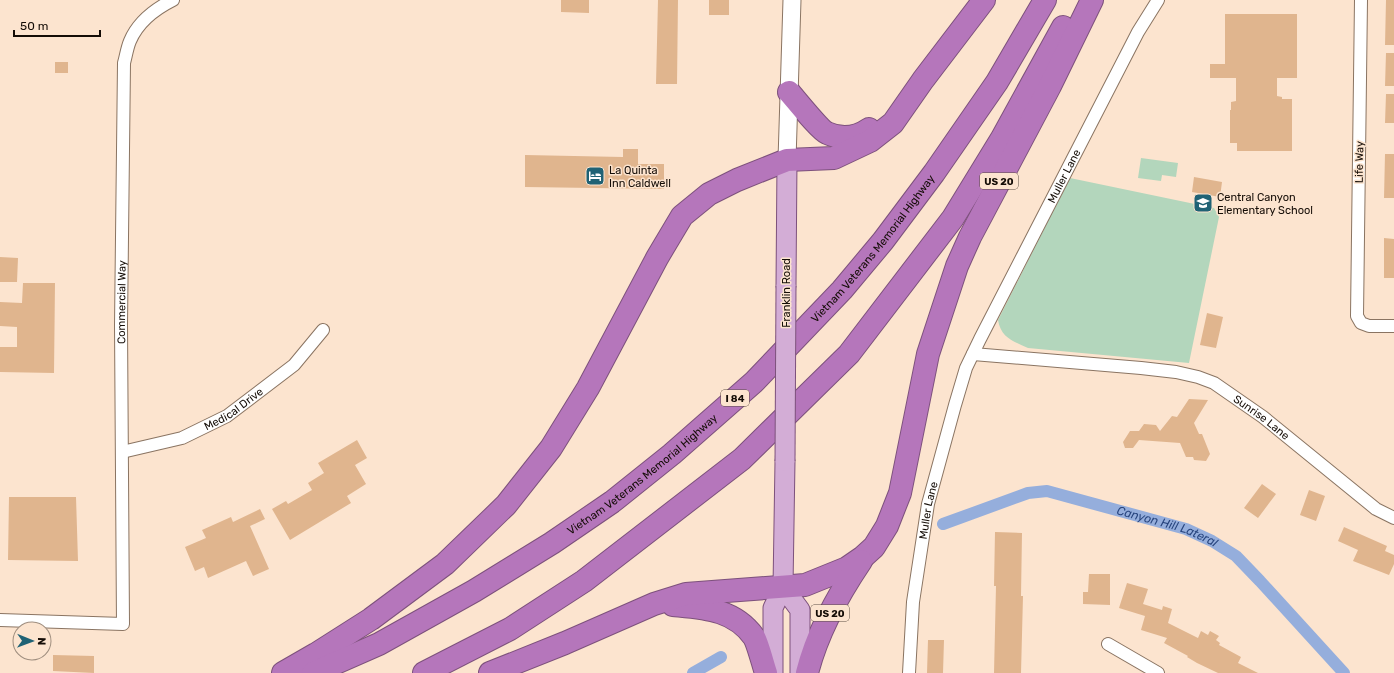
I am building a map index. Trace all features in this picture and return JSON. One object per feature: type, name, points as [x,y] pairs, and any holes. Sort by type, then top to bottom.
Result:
[{"type":"highway","points":[[283,673],[371,619],[445,564],[506,505],[551,448],[588,388],[656,258],[682,216],[709,194],[737,180],[787,160],[834,158],[870,141],[893,123],[923,80],[984,0]]},
{"type":"highway","name":"Vietnam Veterans Memorial Highway","points":[[313,673],[379,644],[474,591],[552,543],[612,502],[672,454],[754,382],[842,290],[883,241],[934,173],[997,82],[1045,0]]},
{"type":"highway","points":[[424,673],[510,629],[584,581],[742,460],[849,354],[953,218],[1002,138],[1078,0]]},
{"type":"highway","name":"US 20","points":[[807,673],[823,628],[843,587],[864,557],[874,547],[887,526],[900,493],[928,354],[957,266],[974,230],[1050,86],[1092,0]]},
{"type":"highway","points":[[789,92],[826,133],[842,138],[852,137],[864,132],[880,122],[923,80]]},
{"type":"highway","name":"US 20","points":[[783,587],[806,585],[847,568],[864,557]]},
{"type":"highway","points":[[490,673],[654,604],[686,594],[783,587]]},
{"type":"highway","points":[[654,604],[702,608],[721,612],[737,620],[754,638],[766,673]]},
{"type":"main road","name":"Franklin Road","points":[[773,673],[773,608],[783,587],[787,160],[792,0]]},
{"type":"main road","name":"US 20","points":[[783,587],[800,610],[800,673]]},
{"type":"street","name":"Commercial Way","points":[[0,620],[123,624],[121,325],[124,63],[130,41],[142,22],[157,8],[173,0]]},
{"type":"street","name":"Muller Lane","points":[[909,673],[913,602],[928,504],[954,405],[966,368],[1138,32],[1158,0]]},
{"type":"street","name":"Life Way","points":[[1361,0],[1357,316],[1361,323],[1369,326],[1394,326]]},
{"type":"street","name":"Medical Drive","points":[[122,452],[182,438],[227,416],[294,365],[323,330]]},
{"type":"street","name":"Sunrise Lane","points":[[973,354],[1176,372],[1198,377],[1214,384],[1263,417],[1376,509],[1394,518]]},
{"type":"street","points":[[1108,644],[1158,673]]},
{"type":"green space","points":[[1141,158],[1178,163],[1176,177],[1162,175],[1161,181],[1138,178]]},
{"type":"green space","points":[[1070,178],[1214,208],[1219,217],[1189,363],[1028,348],[1008,338],[1002,331],[998,320]]},
{"type":"building","points":[[561,0],[589,0],[589,13],[561,12]]},
{"type":"building","points":[[658,0],[678,0],[677,84],[656,84]]},
{"type":"building","points":[[709,0],[729,0],[729,15],[709,15]]},
{"type":"building","points":[[1386,0],[1394,0],[1394,45],[1385,45]]},
{"type":"building","points":[[1225,14],[1297,14],[1297,78],[1277,78],[1277,96],[1282,97],[1282,99],[1292,99],[1292,151],[1237,151],[1237,143],[1230,143],[1230,110],[1231,102],[1236,101],[1236,78],[1210,78],[1210,64],[1225,64]]},
{"type":"building","points":[[1386,53],[1394,53],[1394,86],[1385,86]]},
{"type":"building","points":[[55,62],[68,62],[68,73],[55,73]]},
{"type":"building","points":[[1386,94],[1394,94],[1394,123],[1385,123]]},
{"type":"building","name":"La Quinta Inn Caldwell","points":[[623,149],[638,149],[638,164],[664,164],[664,189],[525,187],[525,155],[623,157]]},
{"type":"building","points":[[1385,154],[1394,154],[1394,198],[1384,198]]},
{"type":"building","points":[[1194,177],[1222,182],[1220,197],[1192,192]]},
{"type":"building","points":[[1384,238],[1394,239],[1394,278],[1384,278]]},
{"type":"building","points":[[0,257],[18,258],[17,282],[0,282]]},
{"type":"building","points":[[23,283],[55,283],[54,373],[0,372],[0,347],[17,347],[17,327],[0,326],[0,302],[22,303]]},
{"type":"building","points":[[1207,313],[1223,317],[1216,348],[1200,345]]},
{"type":"building","points":[[1189,399],[1208,400],[1194,423],[1199,434],[1202,434],[1210,454],[1206,461],[1194,460],[1193,457],[1186,457],[1180,443],[1139,440],[1133,448],[1125,448],[1123,442],[1130,431],[1139,431],[1144,424],[1156,425],[1160,431],[1172,416],[1177,417]]},
{"type":"building","points":[[357,440],[367,458],[355,465],[366,484],[347,496],[351,503],[290,540],[272,509],[286,501],[288,504],[312,490],[308,483],[324,473],[318,463]]},
{"type":"building","points":[[1262,484],[1276,494],[1258,518],[1244,508]]},
{"type":"building","points":[[1309,490],[1325,496],[1316,521],[1300,515]]},
{"type":"building","points":[[9,497],[76,497],[78,561],[8,560]]},
{"type":"building","points":[[260,509],[265,519],[250,526],[269,569],[253,576],[246,561],[208,578],[204,567],[195,571],[185,547],[206,538],[202,530],[231,517],[233,522]]},
{"type":"building","points":[[1344,527],[1387,546],[1385,551],[1394,555],[1394,564],[1389,575],[1353,561],[1358,550],[1338,541]]},
{"type":"building","points":[[995,532],[1022,533],[1021,596],[1023,596],[1021,673],[994,673],[996,586],[994,586]]},
{"type":"building","points":[[1089,574],[1110,574],[1110,605],[1083,604],[1083,592],[1088,592]]},
{"type":"building","points":[[1127,583],[1148,589],[1143,604],[1162,610],[1163,606],[1172,609],[1168,623],[1198,638],[1201,631],[1208,635],[1210,631],[1219,636],[1216,640],[1220,643],[1219,645],[1241,657],[1238,663],[1258,673],[1218,673],[1197,663],[1187,657],[1188,656],[1164,643],[1167,638],[1141,630],[1145,616],[1119,608]]},
{"type":"building","points":[[928,640],[944,640],[943,673],[927,673]]},
{"type":"building","points":[[53,655],[94,656],[94,673],[53,671]]},
{"type":"waterway","name":"Canyon Hill Lateral","points":[[943,524],[1028,493],[1047,491],[1186,529],[1212,541],[1236,556],[1344,673]]},
{"type":"waterway","name":"Canyon Hill Lateral","points":[[693,673],[721,657]]},
{"type":"place","name":"La Quinta Inn Caldwell","points":[[595,176]]},
{"type":"place","name":"Central Canyon Elementary School","points":[[1203,203]]}]
